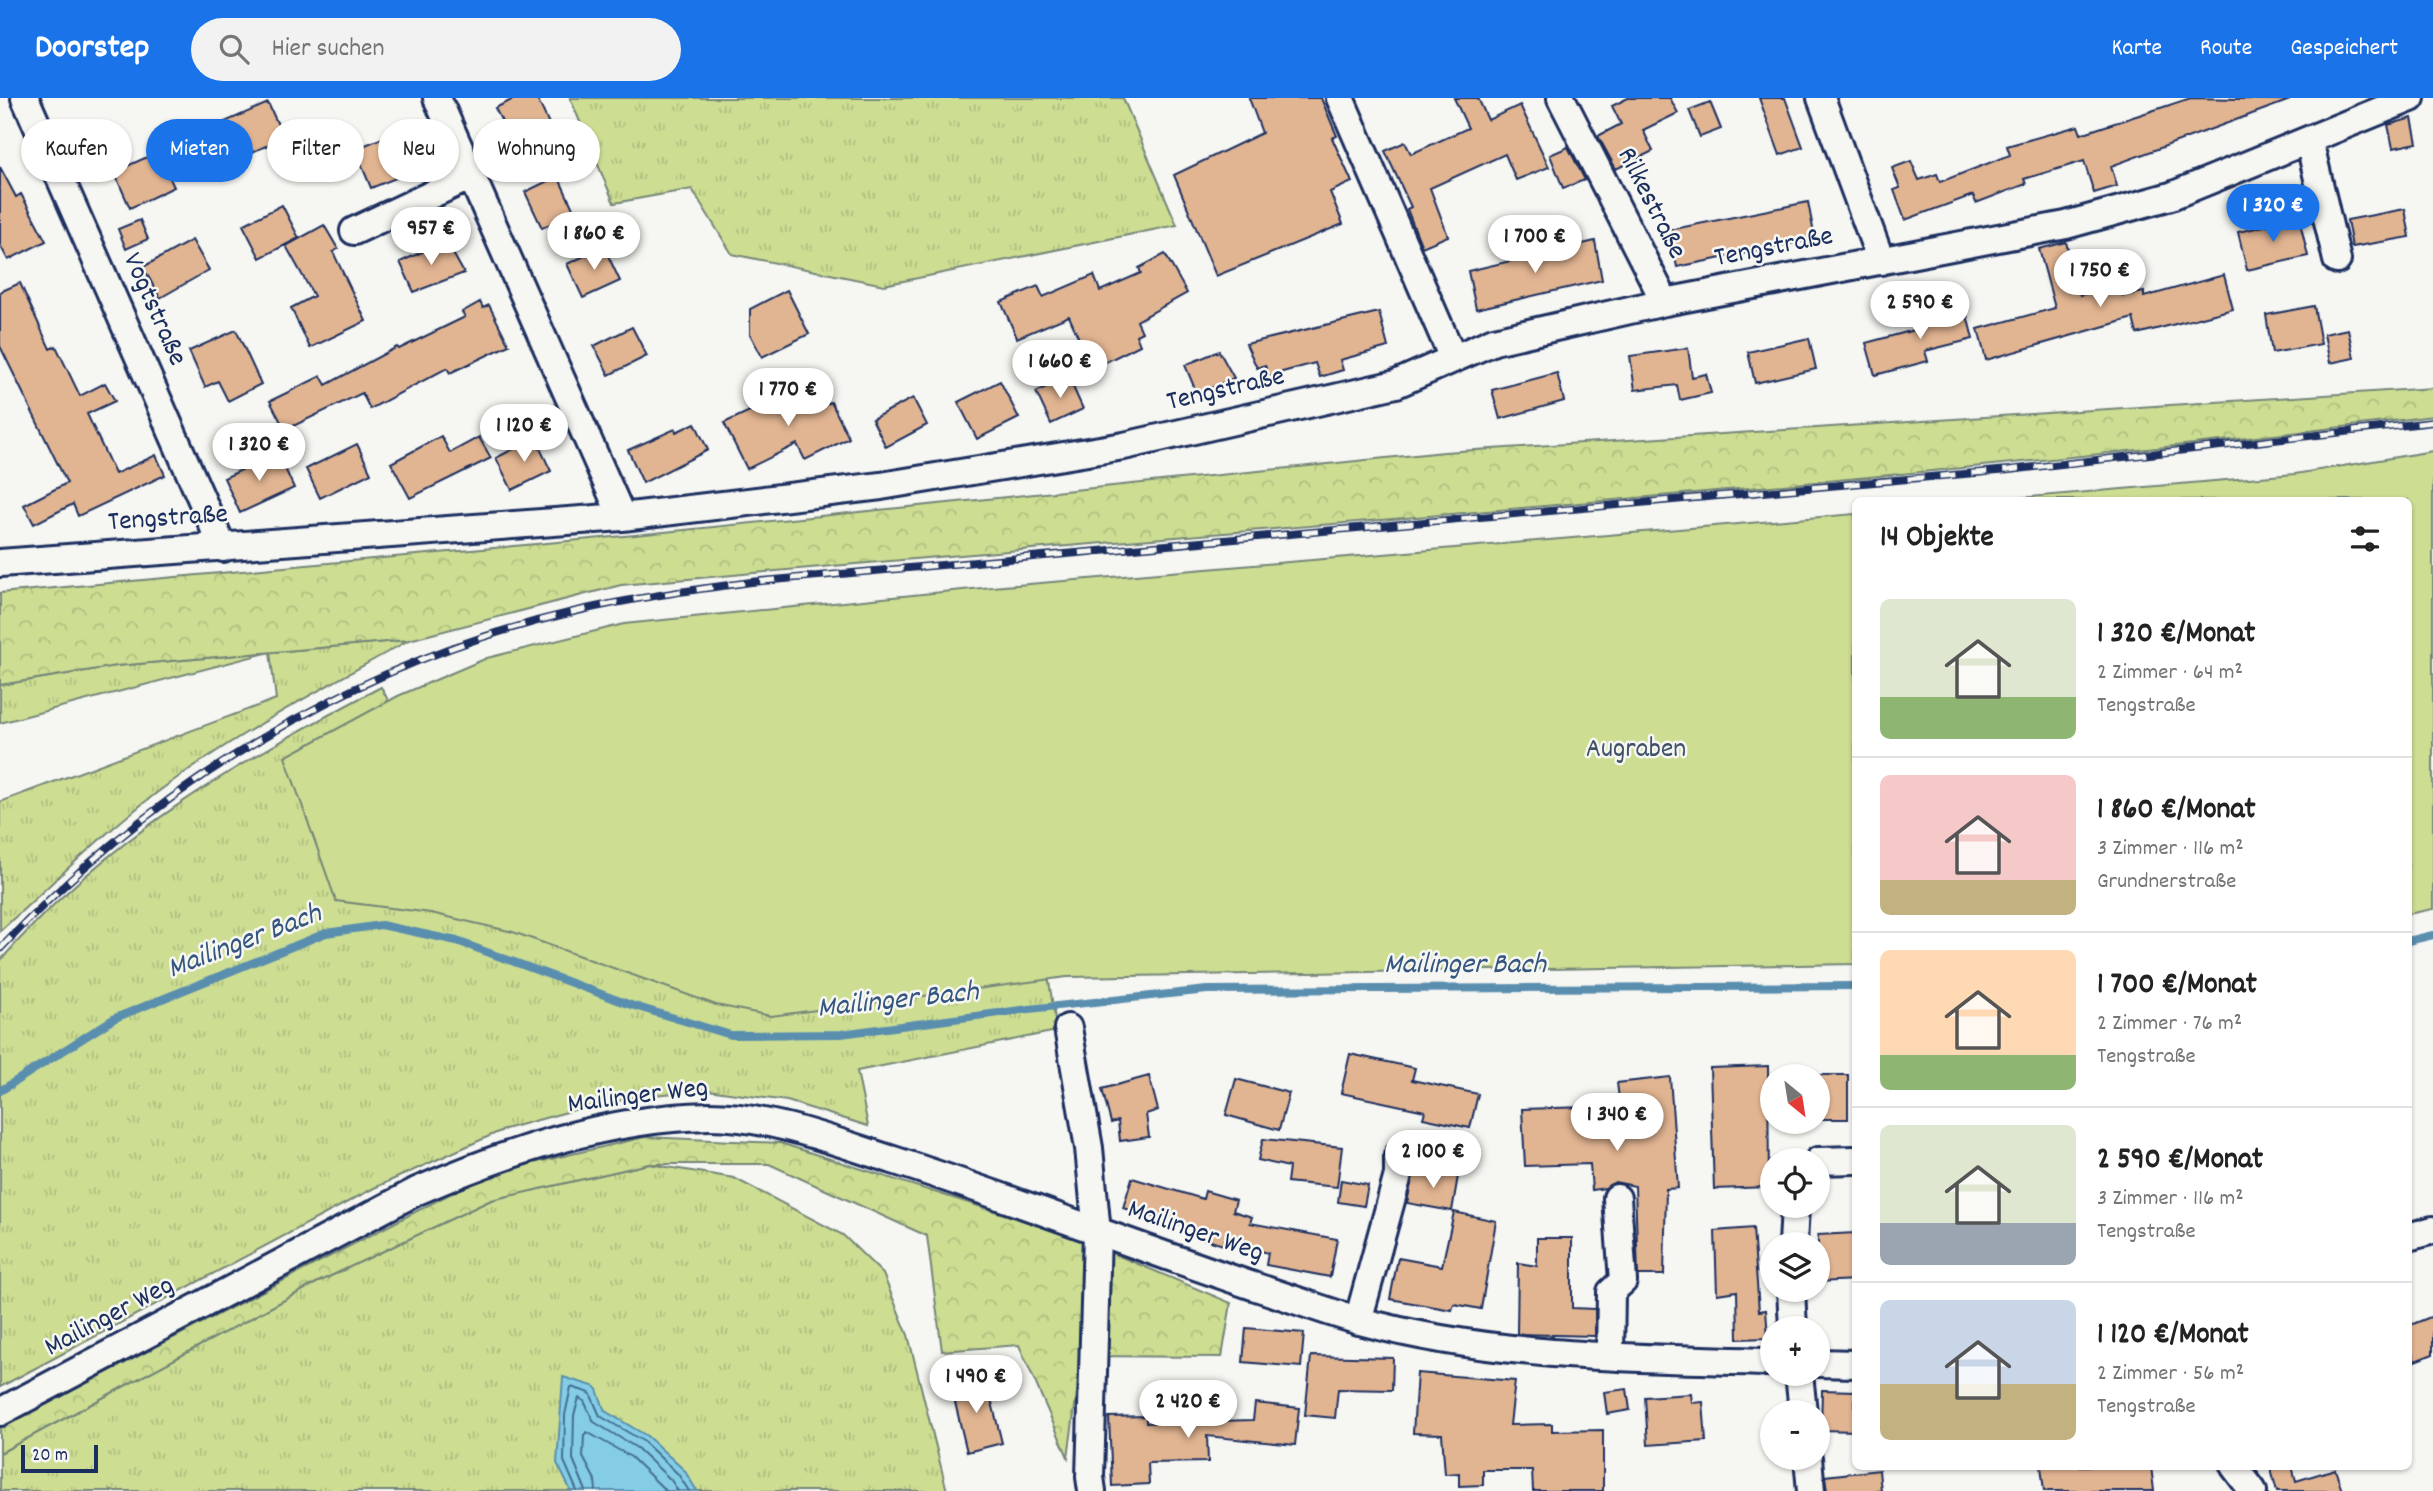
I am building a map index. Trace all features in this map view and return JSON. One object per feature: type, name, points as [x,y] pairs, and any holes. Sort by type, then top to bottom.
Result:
[{"type":"street","name":"Vogtstraße","points":[[25,98],[223,548]]},
{"type":"street","points":[[437,98],[622,517]]},
{"type":"street","points":[[1340,98],[1452,358]]},
{"type":"street","name":"Rilkestraße","points":[[1560,98],[1665,302]]},
{"type":"street","points":[[1821,98],[1881,261]]},
{"type":"street","name":"Tengstraße","points":[[0,562],[223,548],[622,517],[881,486],[1124,446],[1396,384],[1494,341],[1665,302],[2066,225],[2171,196],[2411,98]]},
{"type":"street","points":[[2309,140],[2337,260]]},
{"type":"street","points":[[354,232],[471,176]]},
{"type":"street","points":[[1068,1028],[1088,1148],[1097,1233],[1090,1478],[1092,1491]]},
{"type":"street","name":"Mailinger Weg","points":[[0,1412],[417,1191],[512,1152],[638,1124],[712,1116],[794,1129],[944,1177],[1097,1233],[1358,1321],[1436,1339],[1609,1356],[1760,1362]]},
{"type":"street","points":[[1358,1321],[1398,1175],[1398,1156]]},
{"type":"street","points":[[1830,1161],[1852,1160]]},
{"type":"street","points":[[1609,1356],[1611,1292],[1623,1281],[1617,1198]]},
{"type":"street","points":[[2412,1236],[2433,1230]]},
{"type":"street","points":[[1830,1363],[1852,1364]]},
{"type":"street","points":[[1809,1470],[1811,1491]]},
{"type":"street","points":[[2239,1470],[2253,1491]]},
{"type":"green space","points":[[570,98],[1123,98],[1177,225],[884,285],[732,254],[692,189],[614,203],[600,170],[600,119],[579,119]]},
{"type":"green space","points":[[2433,388],[2433,416],[1754,488],[621,585],[409,640],[116,666],[0,685],[0,593],[635,535],[1444,452]]},
{"type":"green space","points":[[2433,451],[2433,909],[2412,913],[2412,497],[2030,497],[2295,474]]},
{"type":"green space","name":"Augraben","points":[[1852,514],[1852,964],[1067,977],[771,1016],[716,1005],[513,932],[431,913],[336,901],[285,757],[398,696],[487,658],[624,624],[992,587]]},
{"type":"green space","points":[[409,640],[262,723],[153,795],[108,832],[0,931],[0,802],[276,699],[270,652]]},
{"type":"green space","points":[[268,653],[0,723],[0,685],[116,666]]},
{"type":"green space","points":[[381,687],[420,760],[1039,919],[1057,1031],[857,1071],[868,1126],[787,1101],[708,1090],[642,1096],[574,1110],[505,1129],[374,1188],[0,1387],[0,961],[41,916],[130,839],[226,774]]},
{"type":"green space","points":[[645,1137],[780,1143],[1069,1235],[1231,1303],[1222,1357],[1082,1356],[1068,1457],[1019,1345],[942,1351],[927,1236],[769,1164],[649,1164],[491,1200],[318,1282],[0,1453],[0,1428],[490,1173]]},
{"type":"green space","points":[[649,1164],[734,1178],[843,1235],[883,1274],[908,1335],[947,1491],[0,1491],[0,1453],[318,1282],[491,1200]]},
{"type":"water","points":[[563,1377],[596,1387],[605,1411],[647,1436],[684,1470],[697,1491],[571,1491],[557,1463]]},
{"type":"building","points":[[516,98],[537,98],[547,119],[500,119],[495,108]]},
{"type":"building","points":[[1249,98],[1321,98],[1337,136],[1332,138],[1352,182],[1330,192],[1343,224],[1216,276],[1174,175],[1262,133]]},
{"type":"building","points":[[1454,98],[1478,98],[1488,120],[1520,105],[1549,167],[1516,180],[1505,154],[1430,188],[1448,236],[1422,247],[1407,209],[1411,207],[1385,151],[1405,142],[1411,154],[1468,128]]},
{"type":"building","points":[[1628,98],[1670,98],[1678,113],[1643,130],[1653,151],[1616,169],[1598,136],[1621,124],[1612,106]]},
{"type":"building","points":[[1759,98],[1785,98],[1803,147],[1780,155]]},
{"type":"building","points":[[2191,98],[2290,100],[2111,166],[2117,186],[2094,193],[2084,161],[2024,179],[2026,184],[1976,203],[1973,195],[1905,220],[1894,190],[1900,188],[1892,168],[1911,161],[1919,180],[1937,174],[1940,182],[2010,155],[2007,146],[2078,126],[2081,134]]},
{"type":"building","points":[[1710,102],[1721,129],[1700,137],[1689,110]]},
{"type":"building","points":[[268,103],[275,119],[267,119],[267,145],[253,152],[253,119],[232,119]]},
{"type":"building","points":[[2412,118],[2417,143],[2393,148],[2388,125]]},
{"type":"building","points":[[378,140],[378,182],[386,182],[371,188],[364,171],[364,145]]},
{"type":"building","points":[[1568,147],[1585,180],[1563,188],[1550,155]]},
{"type":"building","points":[[146,157],[146,182],[172,182],[174,187],[130,208],[118,182],[132,182],[132,164]]},
{"type":"building","points":[[0,167],[16,197],[21,194],[46,241],[8,260],[0,245]]},
{"type":"building","points":[[546,182],[561,182],[575,213],[542,228],[525,192]]},
{"type":"building","points":[[1808,202],[1815,239],[1677,267],[1669,230]]},
{"type":"building","points":[[282,205],[299,238],[260,258],[243,225]]},
{"type":"building","points":[[2405,209],[2410,237],[2352,247],[2347,220]]},
{"type":"building","points":[[2299,218],[2308,256],[2247,270],[2238,232]]},
{"type":"building","points":[[140,220],[148,239],[126,249],[118,229]]},
{"type":"building","points":[[324,225],[338,249],[333,252],[366,321],[310,348],[291,308],[314,296],[286,246]]},
{"type":"building","points":[[192,240],[209,270],[160,298],[143,267]]},
{"type":"building","points":[[446,241],[464,273],[414,292],[400,262]]},
{"type":"building","points":[[1595,241],[1602,280],[1476,309],[1468,271]]},
{"type":"building","points":[[2066,242],[2080,295],[2120,285],[2123,296],[2144,292],[2144,297],[2224,275],[2233,309],[2137,334],[2133,318],[1986,360],[1978,329],[2055,308],[2039,249]]},
{"type":"building","points":[[604,247],[620,281],[583,298],[567,264]]},
{"type":"building","points":[[1165,254],[1187,293],[1137,321],[1142,332],[1136,335],[1140,345],[1092,369],[1069,316],[1017,338],[1001,302],[1038,286],[1043,297],[1094,275],[1100,291],[1141,273],[1139,268]]},
{"type":"building","points":[[20,283],[50,349],[56,346],[80,396],[105,383],[115,401],[87,414],[115,474],[156,455],[165,475],[78,516],[73,504],[34,524],[24,505],[67,483],[0,346],[0,292]]},
{"type":"building","points":[[787,290],[809,334],[762,357],[750,334],[750,309]]},
{"type":"building","points":[[480,302],[483,308],[489,305],[509,345],[450,373],[447,368],[370,409],[362,393],[285,430],[270,401],[321,376],[326,385],[397,347],[399,349],[465,317],[462,312]]},
{"type":"building","points":[[2314,306],[2321,344],[2272,353],[2266,315]]},
{"type":"building","points":[[1965,307],[1973,339],[1925,351],[1928,361],[1875,375],[1866,343],[1914,330],[1911,319]]},
{"type":"building","points":[[1379,312],[1388,347],[1340,360],[1343,370],[1320,377],[1315,363],[1268,376],[1265,365],[1257,368],[1246,344]]},
{"type":"building","points":[[632,327],[647,356],[609,375],[594,346]]},
{"type":"building","points":[[2348,329],[2354,358],[2330,363],[2324,334]]},
{"type":"building","points":[[236,330],[261,384],[228,401],[218,381],[205,387],[189,351]]},
{"type":"building","points":[[1809,338],[1816,369],[1755,383],[1748,352]]},
{"type":"building","points":[[1688,348],[1692,377],[1706,374],[1711,393],[1680,400],[1677,385],[1635,390],[1630,356]]},
{"type":"building","points":[[1219,351],[1234,378],[1197,394],[1185,365]]},
{"type":"building","points":[[1557,373],[1564,401],[1500,419],[1492,390]]},
{"type":"building","points":[[1068,376],[1083,409],[1051,424],[1036,392]]},
{"type":"building","points":[[1000,381],[1019,418],[977,439],[958,402]]},
{"type":"building","points":[[817,384],[827,404],[831,402],[849,438],[805,460],[797,444],[747,469],[724,423],[756,408],[758,412]]},
{"type":"building","points":[[913,398],[927,425],[886,447],[872,419]]},
{"type":"building","points":[[695,423],[708,450],[643,483],[628,450]]},
{"type":"building","points":[[441,436],[450,453],[479,437],[491,458],[410,498],[391,463]]},
{"type":"building","points":[[535,438],[551,471],[512,490],[496,458]]},
{"type":"building","points":[[357,444],[371,473],[320,498],[306,469]]},
{"type":"building","points":[[278,453],[294,488],[240,513],[224,478]]},
{"type":"building","points":[[1350,1054],[1415,1068],[1412,1080],[1478,1094],[1470,1128],[1423,1118],[1425,1111],[1341,1093]]},
{"type":"building","points":[[1760,1066],[1760,1134],[1769,1134],[1769,1148],[1760,1148],[1760,1187],[1714,1189],[1710,1068]]},
{"type":"building","points":[[1830,1075],[1848,1075],[1848,1119],[1830,1119]]},
{"type":"building","points":[[1149,1076],[1158,1110],[1146,1114],[1149,1137],[1120,1141],[1118,1121],[1111,1123],[1102,1089]]},
{"type":"building","points":[[1670,1077],[1678,1188],[1666,1189],[1664,1275],[1638,1275],[1635,1186],[1615,1182],[1605,1188],[1592,1190],[1590,1164],[1525,1166],[1522,1109],[1620,1106],[1617,1083]]},
{"type":"building","points":[[1236,1079],[1289,1093],[1279,1130],[1226,1115]]},
{"type":"building","points":[[1263,1139],[1342,1147],[1337,1187],[1287,1182],[1289,1167],[1258,1160]]},
{"type":"building","points":[[1414,1168],[1458,1176],[1452,1211],[1407,1203]]},
{"type":"building","points":[[1132,1178],[1203,1199],[1205,1191],[1236,1200],[1233,1211],[1252,1217],[1250,1223],[1337,1239],[1330,1277],[1266,1265],[1268,1253],[1224,1240],[1223,1245],[1192,1235],[1194,1228],[1123,1208]]},
{"type":"building","points":[[1341,1180],[1368,1185],[1364,1206],[1338,1202]]},
{"type":"building","points":[[1454,1212],[1496,1221],[1481,1309],[1454,1304],[1452,1310],[1390,1299],[1398,1258],[1442,1266]]},
{"type":"building","points":[[1753,1228],[1759,1311],[1766,1310],[1766,1316],[1760,1316],[1760,1338],[1738,1339],[1737,1291],[1717,1294],[1715,1231]]},
{"type":"building","points":[[1852,1233],[1852,1280],[1830,1281],[1830,1234]]},
{"type":"building","points":[[1537,1238],[1572,1238],[1572,1308],[1595,1309],[1595,1336],[1517,1334],[1518,1263],[1537,1266]]},
{"type":"building","points":[[2433,1316],[2433,1354],[2415,1361],[2412,1353],[2412,1324]]},
{"type":"building","points":[[1246,1328],[1304,1333],[1301,1367],[1243,1362]]},
{"type":"building","points":[[1311,1356],[1393,1358],[1392,1390],[1338,1389],[1335,1418],[1305,1415]]},
{"type":"building","points":[[1417,1373],[1515,1381],[1510,1425],[1552,1424],[1552,1431],[1603,1430],[1603,1491],[1533,1491],[1532,1470],[1483,1470],[1483,1485],[1459,1486],[1459,1473],[1445,1474],[1442,1434],[1413,1433]]},
{"type":"building","points":[[986,1378],[1002,1443],[967,1452],[951,1386]]},
{"type":"building","points":[[1627,1389],[1630,1410],[1607,1414],[1604,1392]]},
{"type":"building","points":[[1822,1390],[1852,1391],[1852,1431],[1830,1430],[1830,1400],[1822,1400]]},
{"type":"building","points":[[1691,1394],[1692,1403],[1703,1402],[1706,1441],[1648,1445],[1645,1397]]},
{"type":"building","points":[[1255,1403],[1299,1408],[1295,1445],[1207,1436],[1208,1462],[1148,1463],[1149,1484],[1112,1486],[1109,1417],[1146,1416],[1146,1423],[1253,1420]]},
{"type":"building","points":[[1879,1470],[1881,1491],[1827,1491],[1825,1476]]},
{"type":"building","points":[[2041,1470],[2151,1470],[2154,1491],[2044,1491]]},
{"type":"building","points":[[2271,1470],[2293,1470],[2296,1481],[2335,1470],[2342,1491],[2277,1491]]},
{"type":"waterway","name":"Mailinger Bach","points":[[0,1091],[115,1018],[326,933],[381,925],[457,941],[631,1005],[731,1035],[841,1034],[1029,1009],[1207,990],[1852,986]]},
{"type":"waterway","name":"Mailinger Bach","points":[[2412,940],[2433,935]]},
{"type":"railway","points":[[0,949],[59,890],[123,835],[191,784],[262,738],[336,698],[413,663],[492,634],[595,607],[751,582],[2009,470],[2433,422]]}]
